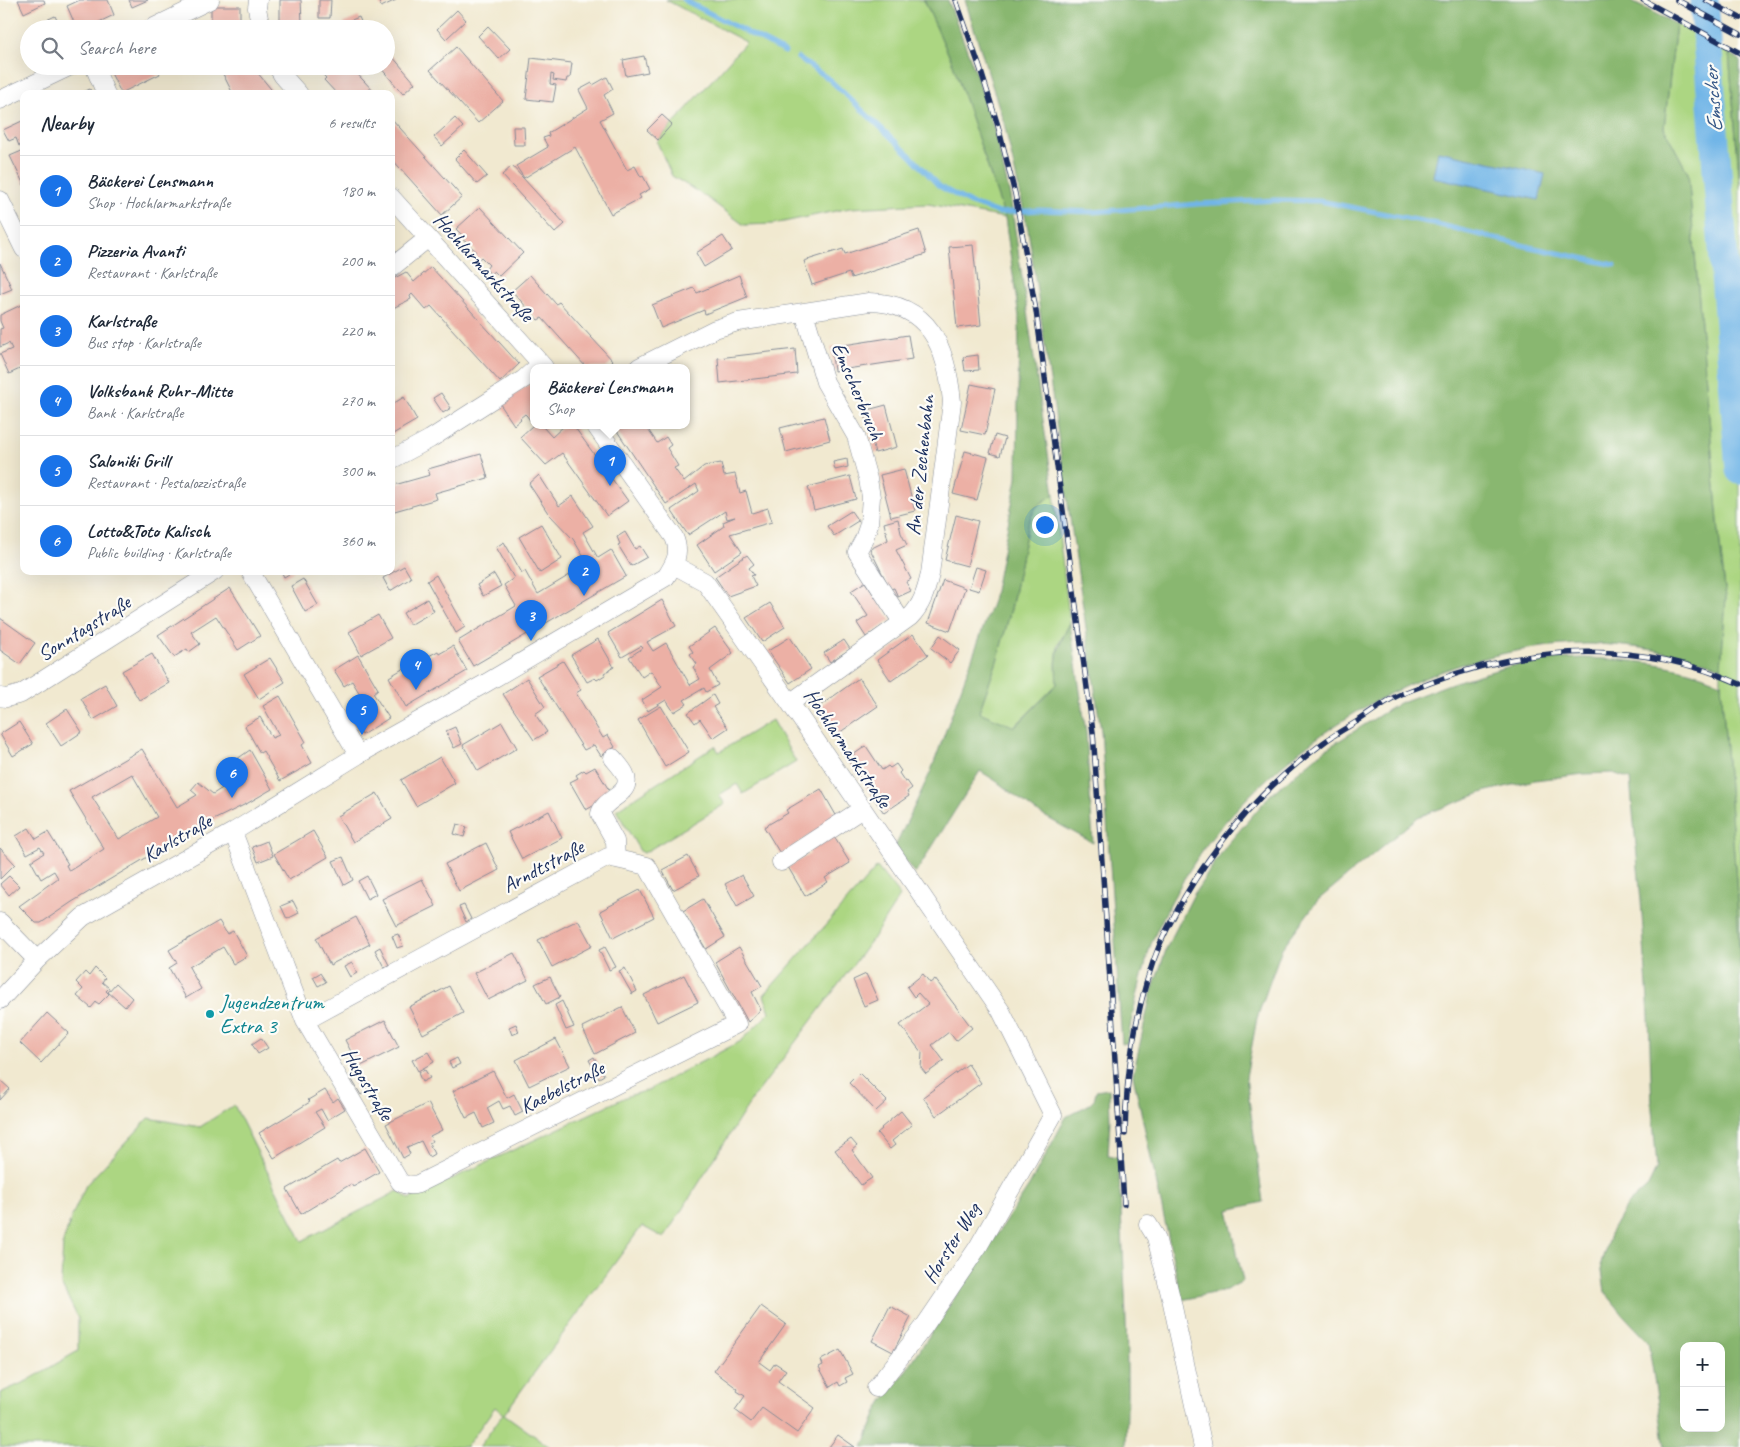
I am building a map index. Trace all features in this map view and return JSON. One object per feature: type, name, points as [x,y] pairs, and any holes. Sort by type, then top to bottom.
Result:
[{"type":"street","points":[[169,20],[210,0]]},
{"type":"street","points":[[258,0],[257,8],[259,20]]},
{"type":"street","points":[[21,90],[52,75]]},
{"type":"street","points":[[98,75],[104,90]]},
{"type":"street","points":[[282,75],[295,90]]},
{"type":"street","points":[[0,100],[20,90]]},
{"type":"street","points":[[0,200],[20,241]]},
{"type":"street","name":"Hochlarmarkstraße","points":[[395,201],[536,364]]},
{"type":"street","points":[[395,265],[428,238]]},
{"type":"street","name":"An der Zechenbahn","points":[[645,364],[715,329],[738,322],[869,302],[883,302],[905,308],[928,327],[937,340],[944,357],[952,402],[930,574],[923,598],[917,610],[902,622],[790,703]]},
{"type":"street","name":"Emscherbruch","points":[[804,312],[825,382],[856,436],[868,478],[871,497],[869,524],[857,552],[902,622]]},
{"type":"street","points":[[395,458],[453,424],[530,374]]},
{"type":"street","points":[[598,429],[674,537],[678,551],[674,565]]},
{"type":"street","name":"Hochlarmarkstraße","points":[[674,565],[705,582],[790,703],[1001,1011],[1053,1115]]},
{"type":"street","name":"Karlstraße","points":[[0,1000],[37,960],[83,917],[233,832],[358,754],[486,683],[666,577],[674,565]]},
{"type":"street","name":"Sonntagstraße","points":[[0,697],[6,698],[21,694],[209,575]]},
{"type":"street","points":[[252,575],[358,754]]},
{"type":"street","points":[[613,758],[624,774],[626,784],[618,796],[602,807],[600,814],[616,841],[616,859]]},
{"type":"street","points":[[781,862],[862,809]]},
{"type":"street","name":"Hugostraße","points":[[233,832],[305,1021],[400,1182],[406,1185]]},
{"type":"street","name":"Arndtstraße","points":[[305,1021],[608,857],[647,866],[737,1024]]},
{"type":"street","points":[[0,922],[37,960]]},
{"type":"street","name":"Kaebelstraße","points":[[406,1185],[418,1184],[737,1024]]},
{"type":"street","name":"Horster Weg","points":[[876,1388],[923,1328],[978,1247],[1053,1115]]},
{"type":"street","points":[[1148,1224],[1156,1237],[1203,1447]]},
{"type":"green space","points":[[666,0],[924,0],[953,64],[1005,218],[928,204],[850,208],[774,224],[744,225],[706,197],[672,176],[657,142],[746,42]]},
{"type":"green space","points":[[924,0],[948,0],[975,71],[993,126],[1010,196],[1054,494],[1036,507],[1028,524],[1011,609],[997,661],[979,712],[1015,727],[1057,684],[1056,666],[1058,652],[1070,623],[1086,732],[1093,843],[1035,811],[980,771],[915,874],[895,847],[931,771],[993,601],[1017,478],[1019,317],[1005,218],[953,64]]},
{"type":"green space","points":[[965,0],[1628,0],[1676,24],[1664,128],[1688,173],[1726,598],[1721,667],[1672,654],[1604,644],[1533,648],[1480,659],[1429,676],[1380,699],[1333,727],[1290,759],[1250,795],[1214,835],[1197,858],[1173,899],[1152,942],[1138,992],[1127,1043],[1122,1044],[1101,731],[1028,229],[1004,123]]},
{"type":"green space","points":[[1676,24],[1729,53],[1740,186],[1740,967],[1736,880],[1721,683],[1726,598],[1688,173],[1664,128]]},
{"type":"green space","points":[[1729,53],[1740,60],[1740,186]]},
{"type":"green space","points":[[1054,494],[1070,623],[1058,645],[1056,664],[1057,684],[1014,727],[979,712],[997,661],[1011,609],[1028,524],[1036,507]]},
{"type":"green space","points":[[1553,659],[1619,660],[1671,667],[1705,676],[1721,683],[1736,880],[1740,967],[1740,1447],[1665,1447],[1648,1341],[1605,1292],[1601,1263],[1610,1234],[1626,1206],[1648,1186],[1657,1167],[1652,1109],[1649,1016],[1641,901],[1630,779],[1613,773],[1584,774],[1535,780],[1487,791],[1418,817],[1318,900],[1282,948],[1257,1018],[1246,1077],[1263,1202],[1228,1210],[1243,1281],[1226,1290],[1182,1300],[1133,1075],[1151,994],[1167,947],[1194,894],[1226,846],[1271,794],[1326,749],[1399,703],[1455,682],[1510,666]]},
{"type":"green space","points":[[772,720],[796,762],[743,794],[737,784],[719,795],[725,804],[644,853],[640,851],[616,810],[715,746],[719,752]]},
{"type":"green space","points":[[877,867],[900,896],[871,941],[749,1104],[664,1238],[642,1226],[504,1414],[550,1447],[479,1447],[503,1414],[495,1407],[466,1447],[0,1447],[0,1393],[27,1381],[78,1351],[78,1318],[61,1284],[63,1242],[86,1185],[149,1118],[200,1127],[234,1105],[302,1241],[398,1191],[409,1199],[628,1096],[648,1090],[741,1041],[770,1012],[764,995]]},
{"type":"green space","points":[[1109,1089],[1108,1155],[1118,1157],[1124,1265],[1127,1338],[1126,1447],[863,1447],[883,1401],[903,1375],[1029,1186],[1066,1117],[1090,1104],[1094,1100],[1096,1091]]},
{"type":"water","points":[[1438,151],[1545,174],[1539,200],[1433,177]]},
{"type":"building","points":[[18,0],[44,0],[45,3],[24,13]]},
{"type":"building","points":[[80,0],[108,0],[114,15],[103,20],[73,20],[67,6]]},
{"type":"building","points":[[129,0],[148,0],[132,7]]},
{"type":"building","points":[[280,0],[301,0],[302,20],[280,20]]},
{"type":"building","points":[[319,0],[331,0],[330,18],[319,18]]},
{"type":"building","points":[[378,0],[396,0],[381,7]]},
{"type":"building","points":[[211,6],[240,6],[240,20],[211,20]]},
{"type":"building","points":[[457,10],[466,20],[446,39],[437,29]]},
{"type":"building","points":[[55,16],[57,20],[47,20]]},
{"type":"building","points":[[488,26],[510,49],[499,59],[478,36]]},
{"type":"building","points":[[456,47],[503,101],[478,123],[430,70]]},
{"type":"building","points":[[644,56],[648,72],[626,76],[623,60]]},
{"type":"building","points":[[531,58],[572,63],[570,78],[567,78],[566,82],[553,80],[554,75],[551,74],[550,84],[556,85],[553,102],[526,99]]},
{"type":"building","points":[[395,60],[415,83],[403,94],[387,75],[395,75]]},
{"type":"building","points":[[112,75],[158,75],[127,90],[120,90]]},
{"type":"building","points":[[224,75],[259,75],[272,90],[231,90]]},
{"type":"building","points":[[323,75],[358,75],[372,90],[333,90],[324,80],[326,78]]},
{"type":"building","points":[[607,77],[613,89],[604,95],[613,113],[600,120],[627,170],[635,166],[650,189],[639,195],[641,198],[611,214],[575,147],[524,178],[516,166],[548,147],[543,138],[549,136],[548,133],[588,108],[579,90]]},
{"type":"building","points":[[662,115],[672,124],[658,140],[647,130]]},
{"type":"building","points":[[455,118],[463,127],[442,146],[434,137]]},
{"type":"building","points":[[20,122],[20,146],[16,138],[9,141],[3,130]]},
{"type":"building","points":[[395,122],[462,197],[442,215],[395,162]]},
{"type":"building","points":[[513,127],[524,127],[525,145],[514,145]]},
{"type":"building","points":[[464,150],[487,176],[477,184],[455,159]]},
{"type":"building","points":[[20,152],[20,177],[10,156]]},
{"type":"building","points":[[512,166],[565,224],[555,233],[502,175]]},
{"type":"building","points":[[480,207],[523,253],[499,276],[494,271],[490,274],[486,269],[489,265],[481,257],[478,260],[472,254],[476,251],[460,237],[462,235],[456,229]]},
{"type":"building","points":[[919,230],[926,254],[851,278],[849,273],[812,285],[804,261],[843,249],[845,254]]},
{"type":"building","points":[[723,236],[732,250],[704,267],[696,253]]},
{"type":"building","points":[[973,245],[981,325],[957,328],[949,247]]},
{"type":"building","points":[[0,263],[12,289],[0,294]]},
{"type":"building","points":[[431,267],[519,364],[500,382],[431,306],[426,310],[412,294],[410,296],[411,299],[395,307],[395,278],[406,272],[414,282]]},
{"type":"building","points":[[530,275],[556,304],[559,302],[613,361],[610,364],[583,364],[542,318],[538,320],[512,291]]},
{"type":"building","points":[[739,275],[747,297],[705,314],[704,310],[661,328],[652,305],[694,288],[697,293]]},
{"type":"building","points":[[20,305],[20,369],[9,374],[0,354],[12,349],[9,343],[0,347],[0,329],[3,328],[0,315]]},
{"type":"building","points":[[908,335],[912,359],[834,371],[831,347]]},
{"type":"building","points":[[795,349],[797,374],[720,383],[718,358]]},
{"type":"building","points":[[978,355],[979,370],[965,371],[963,357]]},
{"type":"building","points":[[530,384],[530,420],[525,414],[514,425],[500,404]]},
{"type":"building","points":[[971,384],[995,389],[985,435],[961,430]]},
{"type":"building","points":[[441,393],[451,408],[443,413],[433,398]]},
{"type":"building","points":[[404,397],[417,420],[395,433],[395,403]]},
{"type":"building","points":[[886,405],[897,447],[875,453],[864,411]]},
{"type":"building","points":[[824,417],[830,440],[786,452],[780,428]]},
{"type":"building","points":[[530,428],[545,429],[552,437],[561,429],[576,429],[628,501],[607,516],[562,453],[546,465],[520,437]]},
{"type":"building","points":[[616,429],[648,429],[657,443],[666,437],[671,445],[667,448],[678,466],[674,468],[684,482],[704,466],[721,463],[724,476],[735,474],[740,493],[746,491],[752,513],[768,508],[772,522],[730,534],[742,552],[714,571],[697,545],[724,526],[723,522],[735,517],[727,519],[725,511],[688,535],[671,510],[699,491],[696,484],[666,504]]},
{"type":"building","points":[[995,435],[1005,438],[1000,456],[990,453]]},
{"type":"building","points":[[965,451],[988,457],[977,500],[953,494]]},
{"type":"building","points":[[481,454],[488,478],[435,493],[437,499],[395,511],[395,485],[430,475],[428,469]]},
{"type":"building","points":[[847,459],[848,467],[835,470],[833,462]]},
{"type":"building","points":[[904,469],[915,511],[891,517],[880,475]]},
{"type":"building","points":[[539,475],[559,506],[573,496],[593,526],[583,532],[598,558],[611,550],[626,576],[473,666],[458,641],[516,606],[504,585],[514,578],[496,547],[504,542],[522,573],[525,571],[538,594],[588,564],[573,539],[548,513],[529,484]]},
{"type":"building","points":[[850,476],[856,499],[814,510],[808,487]]},
{"type":"building","points":[[851,511],[858,521],[834,536],[827,526]]},
{"type":"building","points":[[956,515],[978,521],[967,566],[945,560]]},
{"type":"building","points":[[898,519],[901,533],[907,545],[896,550],[911,579],[906,582],[911,591],[898,597],[894,588],[890,589],[870,549],[888,540],[884,523]]},
{"type":"building","points":[[541,524],[562,559],[540,573],[519,537]]},
{"type":"building","points":[[625,532],[635,549],[640,546],[647,557],[631,566],[618,545],[620,544],[617,537]]},
{"type":"building","points":[[747,555],[754,564],[749,568],[754,575],[751,576],[756,586],[728,596],[715,577]]},
{"type":"building","points":[[404,566],[411,578],[390,591],[383,578],[388,575],[395,575],[395,571]]},
{"type":"building","points":[[976,567],[986,570],[979,591],[969,588]]},
{"type":"building","points":[[494,574],[501,586],[483,596],[477,585]]},
{"type":"building","points":[[436,575],[465,627],[456,633],[427,581]]},
{"type":"building","points":[[303,579],[318,605],[305,612],[291,586]]},
{"type":"building","points":[[943,580],[965,588],[950,631],[928,623]]},
{"type":"building","points":[[865,582],[891,620],[866,637],[857,623],[868,616],[851,591]]},
{"type":"building","points":[[230,588],[260,636],[238,650],[216,616],[191,632],[200,644],[189,652],[187,649],[174,657],[158,635]]},
{"type":"building","points":[[427,599],[434,611],[410,625],[403,613]]},
{"type":"building","points":[[662,600],[676,626],[647,642],[653,651],[666,643],[690,685],[700,679],[693,667],[697,664],[690,654],[693,652],[689,646],[715,628],[733,653],[710,670],[718,685],[706,692],[704,688],[684,700],[687,704],[674,712],[666,700],[648,711],[642,700],[662,687],[651,671],[642,677],[629,657],[643,648],[641,646],[622,657],[608,633]]},
{"type":"building","points":[[770,603],[785,627],[762,642],[746,618]]},
{"type":"building","points":[[378,615],[391,638],[361,655],[349,632]]},
{"type":"building","points":[[0,618],[35,643],[20,664],[0,650]]},
{"type":"building","points":[[913,634],[928,655],[891,681],[877,660]]},
{"type":"building","points":[[940,635],[960,650],[950,663],[931,648]]},
{"type":"building","points":[[790,637],[811,669],[790,683],[768,651]]},
{"type":"building","points":[[598,639],[614,667],[597,680],[595,678],[587,682],[571,655]]},
{"type":"building","points":[[844,640],[850,649],[830,662],[824,653]]},
{"type":"building","points":[[453,646],[467,671],[406,707],[389,677],[416,661],[419,665],[429,660],[427,657],[438,651],[439,654]]},
{"type":"building","points":[[152,654],[169,683],[139,700],[122,671]]},
{"type":"building","points":[[358,655],[378,689],[373,693],[389,718],[362,735],[346,709],[363,699],[352,681],[344,686],[334,670]]},
{"type":"building","points":[[270,658],[285,682],[259,699],[244,674]]},
{"type":"building","points":[[563,661],[581,690],[576,693],[603,738],[608,735],[615,747],[601,756],[594,745],[584,750],[537,676]]},
{"type":"building","points":[[527,678],[545,707],[535,714],[547,732],[534,740],[503,694]]},
{"type":"building","points":[[859,678],[878,706],[836,735],[817,708]]},
{"type":"building","points":[[105,684],[117,706],[93,720],[81,698]]},
{"type":"building","points":[[713,695],[718,704],[713,707],[728,728],[713,738],[700,719],[695,723],[688,713]]},
{"type":"building","points":[[280,696],[306,742],[302,745],[312,763],[280,781],[263,751],[260,753],[245,726],[260,717],[272,738],[279,735],[263,706]]},
{"type":"building","points":[[661,706],[689,752],[665,767],[638,720]]},
{"type":"building","points":[[67,709],[82,732],[61,746],[46,723]]},
{"type":"building","points":[[19,722],[33,744],[13,756],[0,734]]},
{"type":"building","points":[[502,722],[517,748],[478,771],[463,745]]},
{"type":"building","points":[[455,727],[462,744],[454,748],[446,731]]},
{"type":"building","points":[[866,746],[882,770],[896,764],[905,782],[907,781],[912,788],[907,792],[909,796],[884,813],[847,759]]},
{"type":"building","points":[[142,749],[177,807],[197,795],[191,790],[198,782],[213,794],[244,774],[237,759],[250,750],[272,789],[191,831],[72,902],[41,923],[36,923],[19,906],[58,878],[54,871],[41,879],[31,861],[44,853],[40,847],[27,854],[16,836],[29,828],[36,839],[48,832],[68,864],[66,865],[69,871],[104,849],[69,791]],"holes":[[[132,774],[157,817],[119,839],[92,797]]]},
{"type":"building","points":[[440,757],[455,783],[416,806],[401,780]]},
{"type":"building","points":[[595,767],[612,795],[586,810],[570,782],[578,778],[576,775],[584,770],[586,772]]},
{"type":"building","points":[[821,789],[837,817],[781,855],[764,827],[788,813],[786,810]]},
{"type":"building","points":[[377,793],[392,819],[353,842],[338,816]]},
{"type":"building","points":[[549,811],[562,838],[522,859],[508,832]]},
{"type":"building","points":[[457,824],[467,827],[464,837],[454,834]]},
{"type":"building","points":[[313,831],[328,857],[289,880],[274,854]]},
{"type":"building","points":[[833,835],[850,863],[825,878],[828,882],[805,896],[788,867],[810,854],[808,850]]},
{"type":"building","points":[[267,841],[273,856],[258,862],[252,847]]},
{"type":"building","points":[[486,843],[499,870],[459,891],[445,864]]},
{"type":"building","points":[[0,848],[15,864],[0,879]]},
{"type":"building","points":[[688,856],[699,876],[673,890],[662,870]]},
{"type":"building","points":[[343,857],[353,880],[344,885],[333,861]]},
{"type":"building","points":[[742,875],[754,896],[737,906],[725,884]]},
{"type":"building","points":[[9,876],[19,886],[9,895],[0,884]]},
{"type":"building","points":[[367,876],[376,894],[367,899],[358,881]]},
{"type":"building","points":[[422,879],[436,906],[396,926],[382,899]]},
{"type":"building","points":[[640,890],[654,917],[613,938],[600,911]]},
{"type":"building","points":[[703,899],[725,937],[706,949],[683,911]]},
{"type":"building","points":[[293,901],[299,913],[287,919],[281,906]]},
{"type":"building","points":[[464,905],[471,919],[466,922],[459,907]]},
{"type":"building","points":[[356,917],[370,944],[330,965],[316,938]]},
{"type":"building","points":[[578,920],[592,946],[552,967],[538,940]]},
{"type":"building","points":[[219,921],[227,934],[233,931],[247,956],[233,964],[223,947],[189,967],[201,989],[186,998],[169,968],[177,963],[169,950]]},
{"type":"building","points":[[398,934],[403,946],[397,948],[392,936]]},
{"type":"building","points":[[380,947],[389,965],[384,967],[375,950]]},
{"type":"building","points":[[605,947],[616,967],[609,970],[599,950]]},
{"type":"building","points":[[739,947],[762,986],[752,992],[761,1010],[748,1022],[715,962]]},
{"type":"building","points":[[514,953],[528,980],[488,1000],[474,973]]},
{"type":"building","points":[[352,962],[357,973],[350,977],[344,966]]},
{"type":"building","points":[[95,968],[105,978],[102,982],[109,988],[106,991],[109,994],[99,1004],[96,1002],[91,1008],[77,996],[83,989],[76,982],[85,972],[89,976]]},
{"type":"building","points":[[625,968],[637,991],[632,994],[619,971]]},
{"type":"building","points":[[320,973],[326,982],[318,986],[313,977]]},
{"type":"building","points":[[866,974],[878,1000],[864,1006],[853,980]]},
{"type":"building","points":[[923,974],[930,983],[935,979],[972,1028],[956,1041],[949,1032],[932,1045],[944,1061],[926,1074],[921,1068],[922,1053],[900,1025],[928,1004],[918,993],[914,997],[907,987]]},
{"type":"building","points":[[684,975],[698,1002],[657,1022],[644,995]]},
{"type":"building","points":[[550,977],[560,997],[546,1004],[535,984]]},
{"type":"building","points":[[116,983],[132,998],[125,1007],[108,992]]},
{"type":"building","points":[[449,986],[463,1013],[423,1034],[409,1007]]},
{"type":"building","points":[[562,1001],[574,1027],[566,1030],[555,1005]]},
{"type":"building","points":[[622,1007],[635,1033],[595,1054],[582,1027]]},
{"type":"building","points":[[47,1013],[69,1033],[41,1063],[20,1043]]},
{"type":"building","points":[[385,1020],[399,1047],[359,1067],[345,1040]]},
{"type":"building","points":[[516,1024],[519,1032],[512,1035],[509,1027]]},
{"type":"building","points":[[261,1038],[268,1048],[258,1054],[252,1044]]},
{"type":"building","points":[[556,1039],[570,1066],[529,1086],[516,1060]]},
{"type":"building","points":[[428,1052],[434,1062],[418,1071],[412,1060]]},
{"type":"building","points":[[594,1057],[604,1075],[599,1078],[589,1060]]},
{"type":"building","points":[[457,1058],[460,1064],[452,1068],[449,1062]]},
{"type":"building","points":[[968,1064],[981,1083],[936,1116],[923,1097]]},
{"type":"building","points":[[425,1070],[430,1078],[422,1082],[418,1073]]},
{"type":"building","points":[[493,1071],[507,1098],[514,1094],[523,1112],[515,1116],[510,1106],[503,1109],[499,1101],[487,1108],[494,1123],[483,1128],[476,1113],[466,1118],[453,1091]]},
{"type":"building","points":[[859,1073],[887,1101],[876,1111],[849,1083]]},
{"type":"building","points":[[359,1076],[368,1090],[361,1095],[352,1080]]},
{"type":"building","points":[[0,1080],[10,1089],[0,1100]]},
{"type":"building","points":[[325,1090],[333,1102],[338,1098],[345,1109],[327,1120],[321,1109],[315,1112],[325,1127],[274,1158],[259,1133],[310,1102],[308,1100]]},
{"type":"building","points":[[428,1103],[442,1130],[430,1136],[433,1141],[429,1143],[434,1154],[429,1157],[421,1141],[407,1147],[410,1154],[403,1158],[386,1124]]},
{"type":"building","points":[[901,1111],[912,1125],[892,1141],[895,1145],[890,1149],[877,1133]]},
{"type":"building","points":[[851,1139],[857,1146],[852,1150],[872,1178],[861,1185],[835,1150]]},
{"type":"building","points":[[365,1148],[379,1172],[353,1187],[351,1184],[301,1214],[287,1189],[337,1160],[339,1163]]},
{"type":"building","points":[[761,1306],[786,1324],[759,1362],[770,1370],[775,1363],[786,1370],[778,1381],[815,1408],[797,1433],[762,1408],[751,1422],[735,1410],[745,1396],[714,1371]]},
{"type":"building","points":[[890,1306],[911,1317],[893,1352],[872,1341]]},
{"type":"building","points":[[840,1350],[853,1374],[845,1378],[847,1382],[840,1386],[838,1382],[830,1387],[819,1367],[823,1365],[821,1360]]},
{"type":"building","points":[[838,1435],[855,1447],[829,1447]]},
{"type":"waterway","points":[[684,0],[785,52]]},
{"type":"waterway","name":"Emscher","points":[[1704,0],[1740,470]]},
{"type":"waterway","points":[[798,58],[829,79],[912,157],[939,186],[970,203],[999,213],[1040,210],[1092,212],[1276,200],[1320,201],[1432,223],[1615,265]]},
{"type":"waterway","points":[[1713,261],[1724,260]]},
{"type":"railway","points":[[956,0],[998,126],[1015,194],[1036,311],[1093,732],[1124,1204]]},
{"type":"railway","points":[[1643,0],[1740,53]]},
{"type":"railway","points":[[1677,0],[1740,34]]},
{"type":"railway","points":[[1706,0],[1740,18]]},
{"type":"railway","points":[[1125,1134],[1130,1062],[1134,1037],[1152,966],[1167,930],[1188,891],[1239,821],[1279,780],[1323,743],[1386,702],[1409,691],[1470,669],[1548,654],[1587,652],[1626,654],[1665,660],[1703,670],[1740,684]]},
{"type":"place","name":"Bäckerei Lensmann","points":[[610,486]]},
{"type":"place","name":"Pizzeria Avanti","points":[[584,596]]},
{"type":"place","name":"Karlstraße","points":[[531,641]]},
{"type":"place","name":"Volksbank Ruhr-Mitte","points":[[416,690]]},
{"type":"place","name":"Saloniki Grill","points":[[362,735]]},
{"type":"place","name":"Lotto&Toto Kalisch","points":[[232,798]]},
{"type":"place","name":"Jugendzentrum Extra 3","points":[[210,1014]]}]
